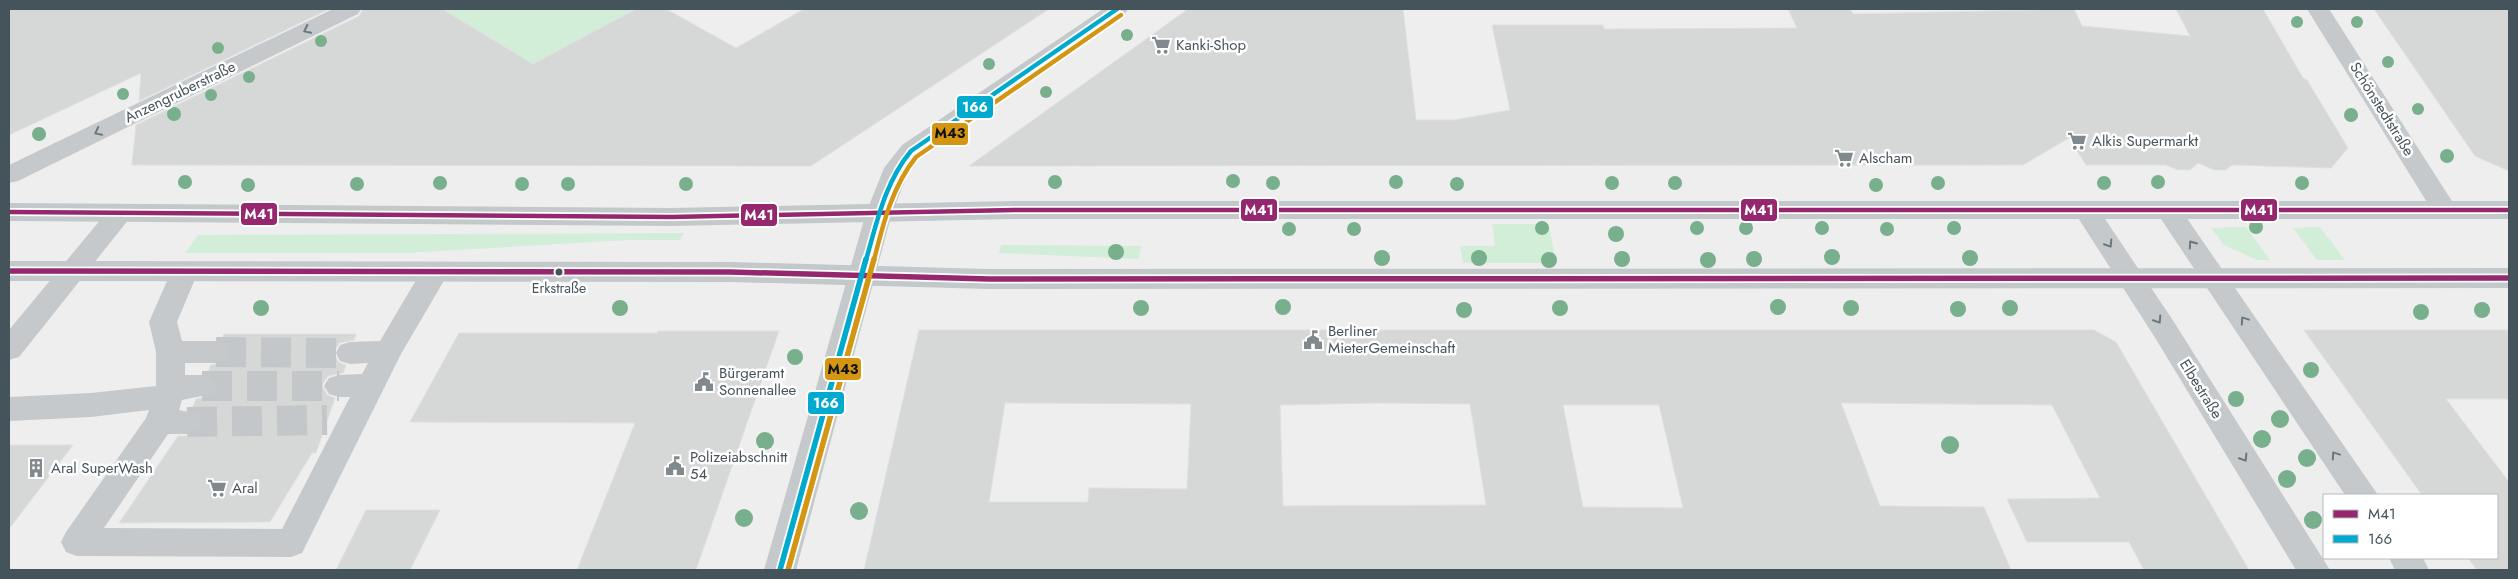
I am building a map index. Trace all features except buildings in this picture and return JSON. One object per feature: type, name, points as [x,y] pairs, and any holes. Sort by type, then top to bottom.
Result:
[{"type":"main road","points":[[9,212],[492,217],[1135,210],[2509,210]]},
{"type":"main road","points":[[9,271],[730,272],[989,279],[2509,278]]},
{"type":"street","name":"Anzengruberstraße","points":[[9,175],[350,9]]},
{"type":"street","points":[[780,570],[879,213],[897,168],[912,150],[1117,9]]},
{"type":"street","name":"Schönstedtstraße","points":[[2318,9],[2444,209]]},
{"type":"street","name":"Elbestraße","points":[[2086,210],[2314,570]]},
{"type":"street","points":[[2168,210],[2361,494]]},
{"type":"street","points":[[9,349],[120,213]]},
{"type":"street","points":[[172,406],[170,352],[163,322],[184,272]]},
{"type":"street","points":[[202,386],[172,406],[77,542],[291,544],[340,419],[370,385],[435,272]]},
{"type":"street","points":[[170,352],[216,352]]},
{"type":"street","points":[[350,352],[388,352]]},
{"type":"street","points":[[339,386],[370,385]]},
{"type":"street","points":[[9,408],[172,406]]},
{"type":"street","points":[[2406,559],[2413,570]]},
{"type":"green space","points":[[442,9],[636,9],[533,64]]},
{"type":"green space","points":[[1492,224],[1549,224],[1556,263],[1463,263],[1460,246],[1495,246]]},
{"type":"green space","points":[[2246,227],[2270,260],[2257,260],[2224,245],[2211,228]]},
{"type":"green space","points":[[2320,227],[2345,260],[2317,260],[2293,228]]},
{"type":"green space","points":[[684,233],[680,240],[628,240],[406,253],[185,253],[198,235]]},
{"type":"green space","points":[[1001,245],[1141,246],[1139,259],[999,253]]},
{"type":"tunnel","points":[[216,352],[350,353]]},
{"type":"tunnel","points":[[202,386],[339,386]]},
{"type":"tunnel","points":[[187,422],[327,420]]},
{"type":"transit line","name":"166","points":[[780,570],[879,213],[897,168],[911,151],[1117,9]]},
{"type":"transit line","name":"M43","points":[[788,570],[886,215],[904,172],[916,157],[1121,15]]},
{"type":"transit line","name":"M41","points":[[9,212],[672,217],[1014,210],[2509,210]]},
{"type":"transit line","name":"M41","points":[[9,271],[730,272],[989,279],[2509,278]]},
{"type":"place","name":"Kanki-Shop","points":[[1161,45]]},
{"type":"place","name":"Alkis Supermarkt","points":[[2077,141]]},
{"type":"place","name":"Alscham","points":[[1844,158]]},
{"type":"place","name":"Erkstraße","points":[[559,272]]},
{"type":"place","name":"Berliner MieterGemeinschaft","points":[[1313,340]]},
{"type":"place","name":"Bürgeramt Sonnenallee","points":[[704,382]]},
{"type":"place","name":"Polizeiabschnitt 54","points":[[675,466]]},
{"type":"place","name":"Aral SuperWash","points":[[36,468]]},
{"type":"place","name":"Aral","points":[[217,488]]}]
